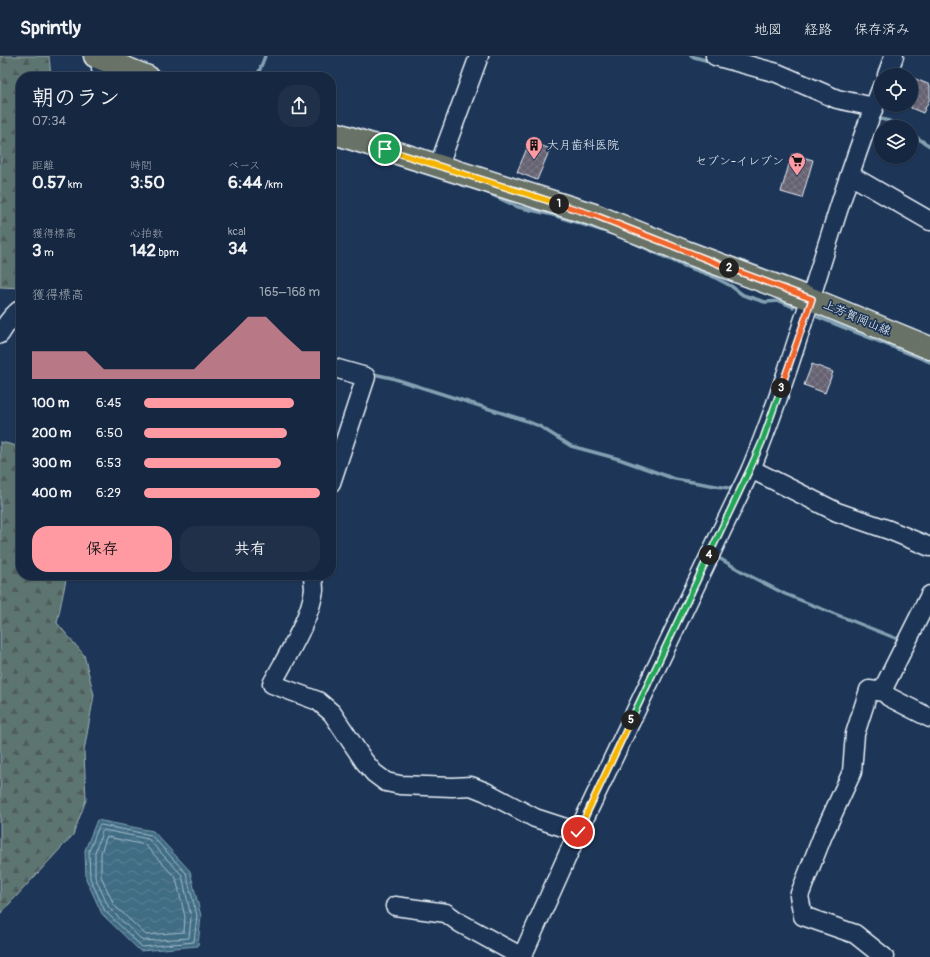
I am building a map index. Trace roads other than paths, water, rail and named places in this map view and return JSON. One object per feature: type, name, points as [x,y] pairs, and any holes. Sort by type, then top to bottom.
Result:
[{"type":"main road","points":[[101,64],[130,72]]},
{"type":"main road","name":"上芳賀岡山線","points":[[336,134],[594,215],[686,252],[812,299],[930,348]]},
{"type":"street","points":[[439,165],[479,56]]},
{"type":"street","points":[[395,906],[446,913],[460,923],[522,957],[578,832],[762,442],[812,299],[850,175],[874,107],[837,99],[777,73],[715,56]]},
{"type":"street","points":[[890,68],[894,56]]},
{"type":"street","points":[[850,175],[928,214]]},
{"type":"street","points":[[0,334],[5,325],[16,313]]},
{"type":"street","points":[[336,368],[366,377],[336,468]]},
{"type":"street","points":[[750,469],[837,512],[889,530],[930,547]]},
{"type":"street","points":[[313,580],[314,589],[312,601],[302,627],[272,684],[318,701],[332,713],[364,761],[374,773],[386,782],[415,786],[471,786],[486,792],[535,818],[578,832]]},
{"type":"street","points":[[879,691],[884,687],[930,595]]},
{"type":"street","points":[[884,957],[855,934],[803,916],[799,896],[823,835],[852,772],[855,734],[869,690],[879,691],[930,718]]},
{"type":"water","points":[[97,820],[153,831],[190,871],[201,916],[198,946],[140,951],[102,914],[86,879],[85,850]]},
{"type":"waterway","points":[[259,72],[265,56]]},
{"type":"waterway","points":[[691,56],[712,62]]},
{"type":"waterway","points":[[881,119],[885,120]]},
{"type":"waterway","points":[[918,138],[930,146]]},
{"type":"waterway","points":[[488,193],[518,207],[553,215],[613,234]]},
{"type":"waterway","points":[[632,242],[682,265],[710,275],[731,286],[743,295],[765,302],[780,301],[793,307]]},
{"type":"waterway","points":[[815,316],[930,362]]},
{"type":"waterway","points":[[369,373],[392,378],[524,420],[539,426],[571,446],[619,459],[675,479],[734,489]]},
{"type":"waterway","points":[[718,555],[717,557],[785,594],[900,640],[899,641]]},
{"type":"place","name":"大月歯科医院","points":[[534,160]]},
{"type":"place","name":"セブン-イレブン","points":[[797,176]]}]
